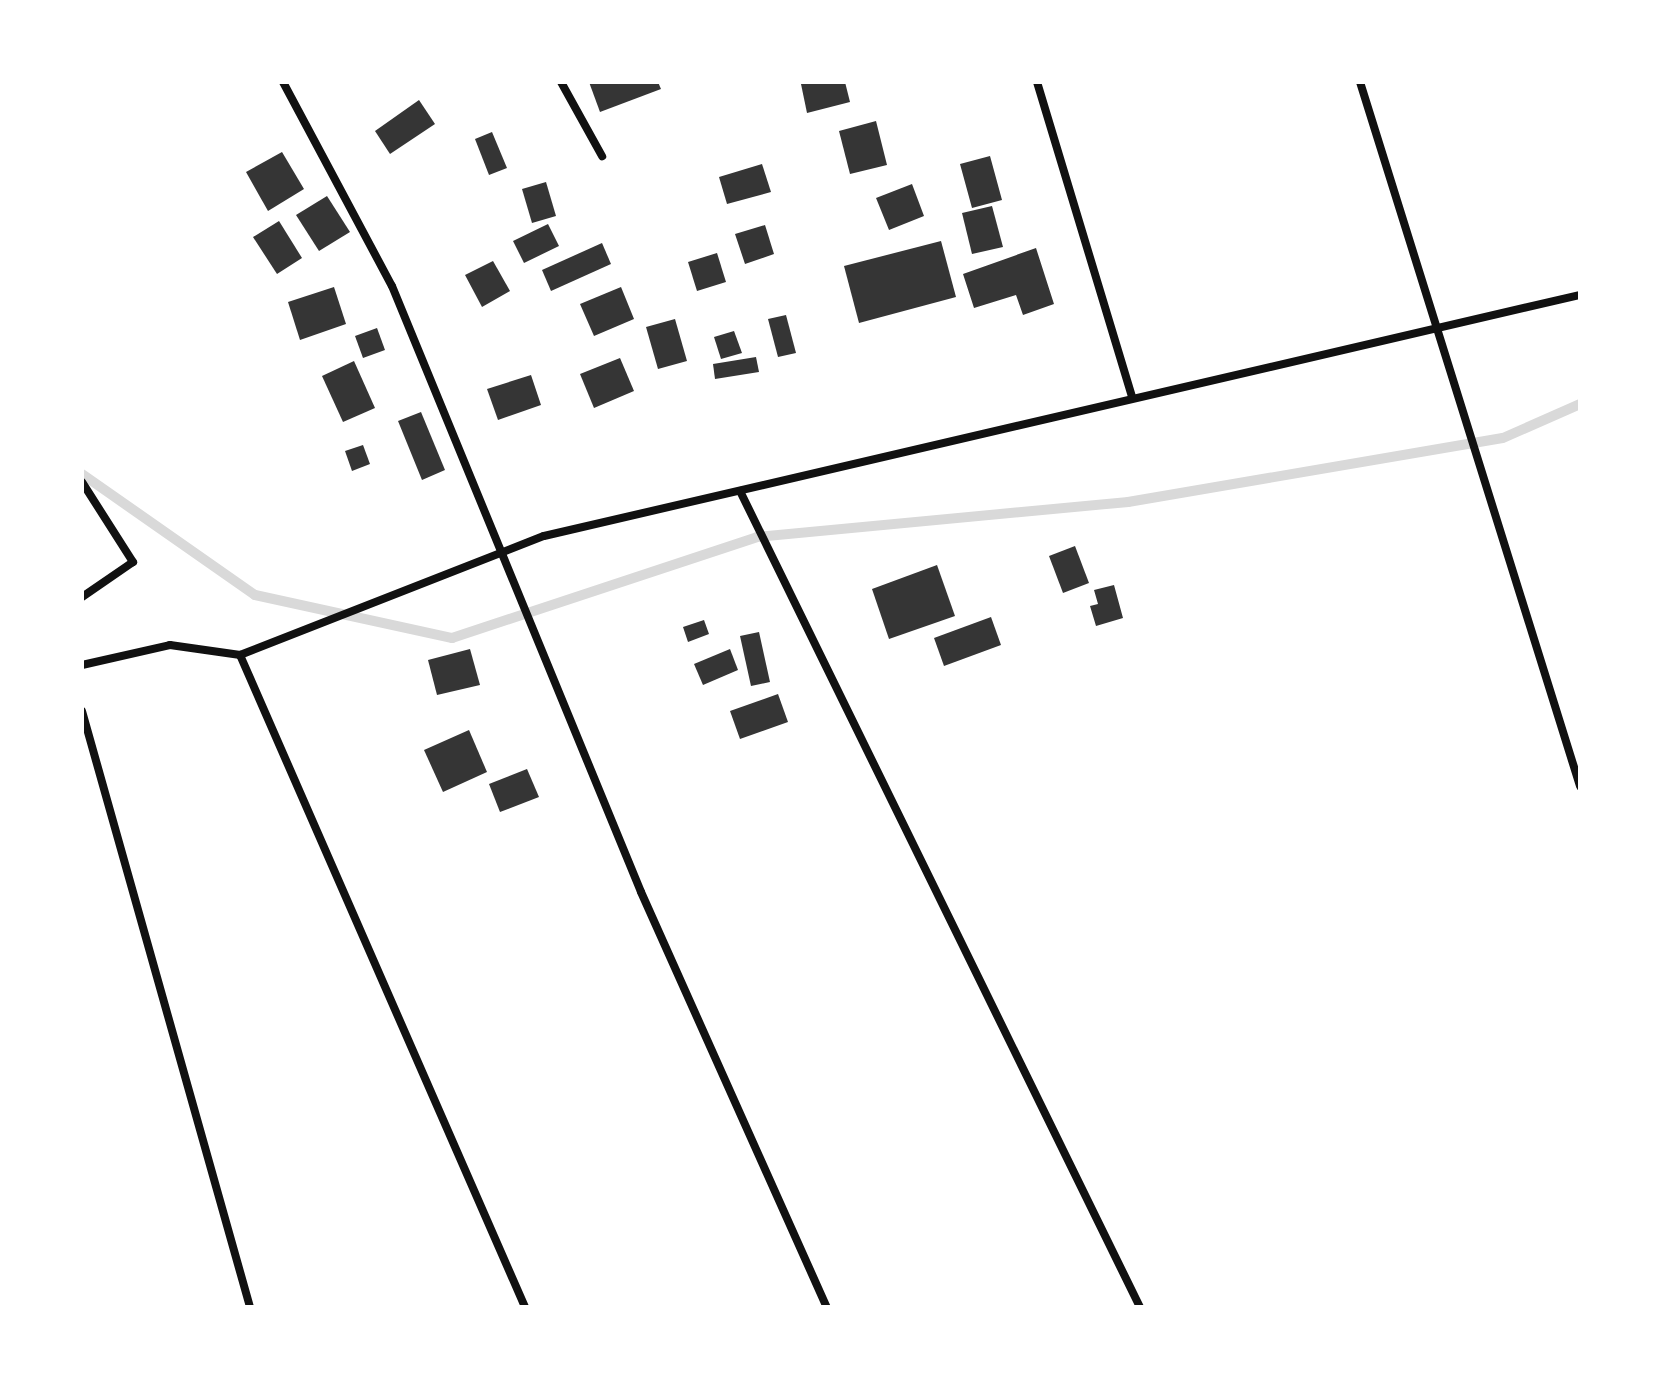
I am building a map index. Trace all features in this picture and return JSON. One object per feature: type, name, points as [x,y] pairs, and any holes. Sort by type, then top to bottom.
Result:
[{"type":"street","points":[[283,82],[392,286],[641,892],[827,1307]]},
{"type":"street","points":[[561,82],[602,156]]},
{"type":"street","points":[[1037,82],[1132,396]]},
{"type":"street","points":[[1360,82],[1580,786]]},
{"type":"street","points":[[82,665],[170,645],[240,655],[544,536],[1132,396],[1438,331],[1580,295]]},
{"type":"street","points":[[82,482],[133,562],[82,597]]},
{"type":"street","points":[[740,491],[1140,1307]]},
{"type":"street","points":[[240,655],[525,1307]]},
{"type":"street","points":[[82,711],[250,1307]]},
{"type":"building","points":[[589,82],[658,82],[661,89],[600,112]]},
{"type":"building","points":[[845,82],[850,102],[807,113],[801,84]]},
{"type":"building","points":[[419,100],[435,124],[390,154],[375,131]]},
{"type":"building","points":[[876,121],[887,165],[850,174],[839,131]]},
{"type":"building","points":[[492,132],[507,168],[489,175],[475,139]]},
{"type":"building","points":[[282,152],[304,189],[268,211],[246,172]]},
{"type":"building","points":[[990,156],[1002,200],[972,208],[960,164]]},
{"type":"building","points":[[762,164],[771,192],[727,204],[719,177]]},
{"type":"building","points":[[546,182],[556,216],[532,223],[522,189]]},
{"type":"building","points":[[912,184],[924,216],[889,230],[876,198]]},
{"type":"building","points":[[327,196],[350,232],[319,251],[296,215]]},
{"type":"building","points":[[992,206],[1003,247],[972,254],[962,213]]},
{"type":"building","points":[[279,221],[302,258],[277,274],[253,237]]},
{"type":"building","points":[[548,224],[559,246],[524,263],[513,241]]},
{"type":"building","points":[[765,225],[774,254],[745,264],[735,234]]},
{"type":"building","points":[[941,241],[956,297],[859,323],[844,266]]},
{"type":"building","points":[[602,243],[611,264],[551,291],[542,270]]},
{"type":"building","points":[[1036,248],[1054,304],[1023,315],[1016,295],[974,308],[963,274]]},
{"type":"building","points":[[717,253],[726,282],[697,291],[688,262]]},
{"type":"building","points":[[493,261],[510,291],[482,307],[465,275]]},
{"type":"building","points":[[334,287],[346,324],[300,340],[288,302]]},
{"type":"building","points":[[621,287],[634,319],[594,336],[580,304]]},
{"type":"building","points":[[786,315],[796,353],[778,357],[768,319]]},
{"type":"building","points":[[675,319],[687,361],[658,369],[646,327]]},
{"type":"building","points":[[377,328],[385,350],[363,358],[355,336]]},
{"type":"building","points":[[734,331],[742,353],[721,359],[714,337]]},
{"type":"building","points":[[756,357],[759,372],[715,379],[713,364]]},
{"type":"building","points":[[620,358],[634,391],[594,408],[580,374]]},
{"type":"building","points":[[354,361],[375,408],[343,422],[322,376]]},
{"type":"building","points":[[531,375],[541,405],[498,420],[487,389]]},
{"type":"building","points":[[421,412],[445,470],[422,480],[398,421]]},
{"type":"building","points":[[363,445],[370,464],[352,471],[345,451]]},
{"type":"building","points":[[1075,546],[1089,583],[1063,593],[1049,556]]},
{"type":"building","points":[[937,565],[955,616],[889,639],[872,589]]},
{"type":"building","points":[[1114,585],[1123,618],[1096,626],[1090,606],[1098,604],[1094,590]]},
{"type":"building","points":[[991,617],[1001,645],[944,666],[934,638]]},
{"type":"building","points":[[704,620],[709,634],[688,642],[683,627]]},
{"type":"building","points":[[759,632],[770,682],[751,686],[740,636]]},
{"type":"building","points":[[470,649],[480,685],[437,695],[428,660]]},
{"type":"building","points":[[730,649],[738,670],[703,685],[694,664]]},
{"type":"building","points":[[778,694],[788,722],[740,739],[730,711]]},
{"type":"building","points":[[469,730],[487,772],[443,792],[424,750]]},
{"type":"building","points":[[527,769],[539,797],[500,812],[489,784]]},
{"type":"waterway","points":[[82,474],[255,595],[452,638],[757,537],[1128,502],[1503,438],[1580,404]]}]
